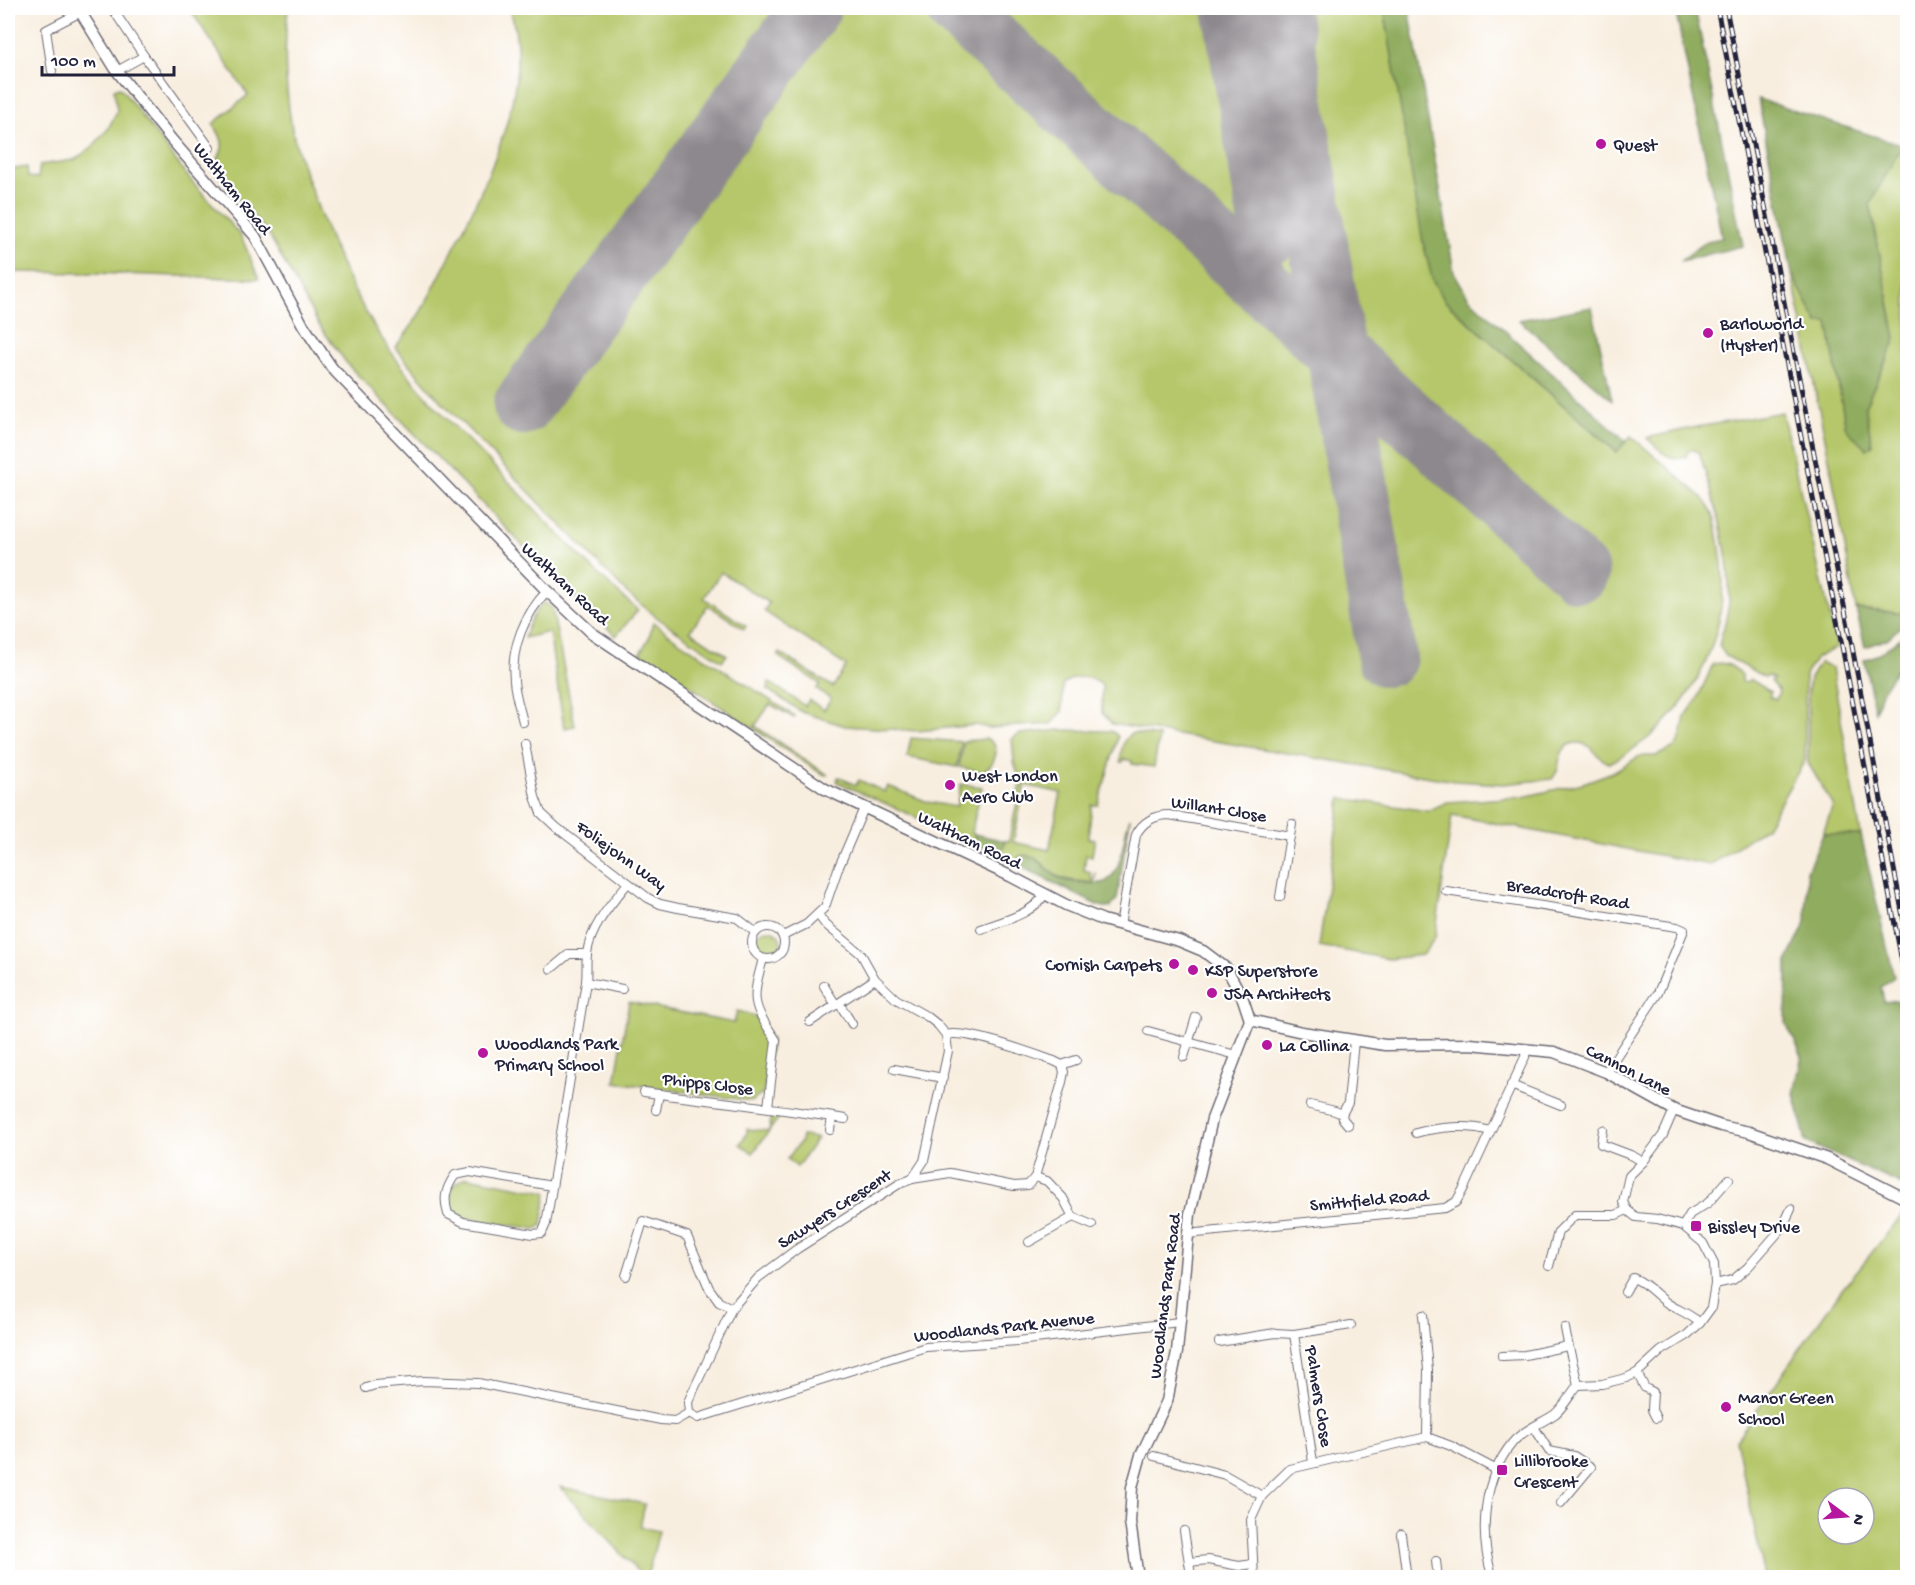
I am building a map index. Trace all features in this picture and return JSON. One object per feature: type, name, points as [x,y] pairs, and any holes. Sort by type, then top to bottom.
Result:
[{"type":"street","points":[[112,8],[210,148]]},
{"type":"street","points":[[52,71],[46,30],[80,10]]},
{"type":"street","name":"Waltham Road","points":[[80,10],[117,71],[171,139],[255,236],[303,325],[332,368],[547,591],[592,633],[825,789],[947,845],[1045,894],[1120,925],[1179,941],[1203,951],[1227,969],[1243,999],[1250,1020]]},
{"type":"street","points":[[117,71],[144,56]]},
{"type":"street","points":[[523,722],[513,680],[516,652],[524,623],[536,603],[547,591]]},
{"type":"street","name":"Foliejohn Way","points":[[525,744],[535,797],[541,813],[648,898],[660,904],[737,918],[755,932],[760,928],[770,926],[780,931],[783,936]]},
{"type":"street","points":[[755,932],[752,936],[754,952],[763,959],[778,956],[784,946],[783,936],[807,924],[825,907],[864,807]]},
{"type":"street","name":"Willant Close","points":[[1120,925],[1136,834],[1141,827],[1159,815],[1290,836]]},
{"type":"street","name":"Willant Close","points":[[1280,897],[1292,824]]},
{"type":"street","points":[[552,1186],[470,1172],[455,1175],[448,1186],[444,1202],[447,1214],[463,1222],[533,1234],[542,1233],[546,1224],[586,982],[587,954],[592,936],[600,922],[628,883]]},
{"type":"street","name":"Breadcroft Road","points":[[1446,891],[1677,927],[1684,930],[1658,993],[1606,1072]]},
{"type":"street","points":[[981,929],[1025,912],[1045,894]]},
{"type":"street","points":[[818,915],[825,924],[861,954],[875,979],[896,999],[933,1021],[946,1035],[954,1033],[977,1038],[1054,1060],[1062,1065],[1064,1072],[1062,1082],[1035,1177],[1028,1185],[1022,1187],[950,1173],[912,1179]]},
{"type":"street","points":[[551,969],[569,954],[587,954]]},
{"type":"street","name":"Phipps Close","points":[[763,959],[754,998],[760,1016],[776,1040],[768,1107]]},
{"type":"street","points":[[810,1022],[875,979]]},
{"type":"street","points":[[586,982],[622,989]]},
{"type":"street","points":[[824,986],[852,1024]]},
{"type":"street","points":[[1184,1057],[1196,1017]]},
{"type":"street","name":"Cannon Lane","points":[[1250,1020],[1302,1032],[1385,1045],[1470,1044],[1554,1052],[1606,1072],[1674,1110],[1722,1126],[1749,1132],[1827,1159],[1908,1200]]},
{"type":"street","name":"Woodlands Park Road","points":[[1138,1578],[1130,1522],[1132,1487],[1141,1455],[1167,1401],[1174,1369],[1190,1214],[1212,1119],[1250,1020]]},
{"type":"street","points":[[1148,1031],[1236,1055]]},
{"type":"street","name":"Sawyers Crescent","points":[[689,1413],[688,1402],[732,1308],[758,1278],[797,1249],[899,1184],[912,1179],[924,1161],[948,1051],[946,1035]]},
{"type":"street","points":[[1348,1125],[1342,1114],[1348,1103],[1354,1041]]},
{"type":"street","name":"Smithfield Road","points":[[1187,1234],[1445,1208],[1456,1202],[1525,1057],[1526,1048]]},
{"type":"street","points":[[1062,1065],[1076,1060]]},
{"type":"street","points":[[894,1069],[943,1078]]},
{"type":"street","points":[[1511,1085],[1561,1105]]},
{"type":"street","name":"Phipps Close","points":[[644,1092],[845,1119]]},
{"type":"street","points":[[656,1110],[659,1094]]},
{"type":"street","points":[[1310,1105],[1342,1114]]},
{"type":"street","points":[[1578,1385],[1602,1384],[1637,1373],[1661,1352],[1687,1335],[1711,1308],[1715,1284],[1714,1264],[1703,1243],[1683,1226],[1657,1219],[1636,1217],[1627,1210],[1623,1202],[1629,1176],[1664,1135],[1674,1110]]},
{"type":"street","points":[[830,1130],[832,1117]]},
{"type":"street","points":[[1416,1133],[1433,1128],[1481,1128],[1490,1131]]},
{"type":"street","points":[[1603,1130],[1601,1144],[1633,1155],[1643,1162]]},
{"type":"street","points":[[924,1161],[936,1174]]},
{"type":"street","points":[[1035,1177],[1047,1181],[1063,1198],[1073,1217],[1092,1225]]},
{"type":"street","points":[[1683,1226],[1690,1214],[1708,1203],[1729,1179]]},
{"type":"street","points":[[1715,1284],[1733,1280],[1748,1267],[1782,1228],[1791,1209]]},
{"type":"street","points":[[1549,1266],[1558,1232],[1575,1215],[1616,1215],[1627,1210]]},
{"type":"street","points":[[1029,1242],[1073,1217]]},
{"type":"street","points":[[625,1275],[643,1221],[687,1236],[709,1288],[719,1302],[732,1308]]},
{"type":"street","points":[[1625,1292],[1633,1278],[1643,1281],[1669,1304],[1690,1314],[1700,1323]]},
{"type":"street","points":[[1423,1315],[1428,1370],[1427,1437]]},
{"type":"street","name":"Woodlands Park Avenue","points":[[689,1413],[698,1418],[926,1347],[1018,1341],[1179,1322]]},
{"type":"street","name":"Palmers Close","points":[[1219,1342],[1351,1325]]},
{"type":"street","points":[[1492,1578],[1485,1534],[1487,1500],[1495,1468],[1514,1440],[1557,1412],[1578,1385],[1565,1328]]},
{"type":"street","name":"Palmers Close","points":[[1294,1334],[1313,1462]]},
{"type":"street","points":[[1502,1356],[1525,1355],[1568,1346]]},
{"type":"street","points":[[1637,1373],[1645,1388],[1653,1392],[1652,1410],[1656,1418]]},
{"type":"street","points":[[366,1388],[375,1385],[423,1382],[478,1383],[661,1420],[675,1420],[689,1413]]},
{"type":"street","points":[[1534,1427],[1549,1451],[1574,1456],[1591,1467],[1562,1503]]},
{"type":"street","points":[[1254,1578],[1251,1520],[1262,1496],[1290,1469],[1427,1437],[1495,1468]]},
{"type":"street","points":[[1174,1450],[1174,1461]]},
{"type":"street","points":[[1154,1456],[1224,1475],[1262,1496]]},
{"type":"street","points":[[1184,1532],[1191,1575]]},
{"type":"street","points":[[1401,1534],[1407,1578]]},
{"type":"street","points":[[1189,1562],[1208,1560],[1239,1566],[1252,1564]]},
{"type":"street","points":[[1436,1560],[1438,1578]]},
{"type":"green space","points":[[189,8],[288,8],[286,68],[292,129],[301,162],[322,218],[352,288],[377,332],[432,402],[574,550],[638,610],[616,636],[561,585],[348,365],[319,325],[268,233],[212,169],[222,146],[220,136],[213,124],[248,95]]},
{"type":"green space","points":[[509,8],[1384,8],[1395,72],[1445,301],[1616,452],[1631,436],[1702,497],[1710,508],[1720,548],[1723,575],[1722,602],[1709,653],[1698,677],[1667,720],[1647,739],[1619,758],[1609,763],[1601,759],[1588,746],[1581,743],[1572,744],[1563,751],[1552,779],[1503,784],[1454,781],[1112,724],[1102,713],[1102,685],[1092,679],[1082,677],[1063,684],[1062,712],[1051,724],[989,728],[975,725],[918,731],[845,726],[802,712],[768,690],[769,682],[805,706],[809,700],[824,710],[831,699],[816,689],[820,684],[778,656],[780,653],[833,687],[846,666],[764,611],[769,603],[721,572],[704,598],[746,626],[744,629],[708,605],[690,631],[727,655],[722,661],[659,619],[627,593],[440,400],[395,347],[420,314],[452,252],[479,196],[504,133],[517,68],[516,37]]},
{"type":"green space","points":[[1384,8],[1409,8],[1454,272],[1469,298],[1626,441],[1617,452],[1445,301],[1433,282],[1423,243]]},
{"type":"green space","points":[[1675,8],[1695,8],[1743,246],[1680,261],[1707,241],[1722,238]]},
{"type":"green space","points":[[120,87],[190,179],[241,236],[259,279],[8,272],[8,170],[27,167],[28,177],[38,178],[40,165],[74,160],[92,147],[108,129],[117,111],[114,89]]},
{"type":"green space","points":[[1758,99],[1902,145],[1870,204],[1896,339],[1865,406],[1872,445],[1867,449],[1846,429],[1828,322],[1818,323],[1792,274]]},
{"type":"green space","points":[[1902,145],[1907,147],[1907,614],[1856,609],[1792,274],[1818,323],[1828,322],[1846,429],[1872,445],[1865,406],[1896,339],[1870,204]]},
{"type":"green space","points":[[1592,307],[1612,400],[1519,320]]},
{"type":"green space","points":[[1782,412],[1837,647],[1816,658],[1805,675],[1805,760],[1766,827],[1710,865],[1452,815],[1435,938],[1422,955],[1389,959],[1319,946],[1341,798],[1428,811],[1447,802],[1523,797],[1583,783],[1613,772],[1640,756],[1656,756],[1675,747],[1681,736],[1685,717],[1697,700],[1713,664],[1722,663],[1732,667],[1742,675],[1742,682],[1747,683],[1750,679],[1771,692],[1769,697],[1776,700],[1779,691],[1771,681],[1774,679],[1769,676],[1764,677],[1726,656],[1719,646],[1729,601],[1729,582],[1720,525],[1699,452],[1691,449],[1686,457],[1669,457],[1647,438]]},
{"type":"green space","points":[[544,602],[552,608],[575,726],[564,728],[549,632],[524,638],[531,618]]},
{"type":"green space","points":[[1856,609],[1907,614],[1907,621],[1887,639],[1865,647]]},
{"type":"green space","points":[[653,622],[795,716],[794,718],[770,704],[755,726],[828,775],[822,774],[640,653],[649,638]]},
{"type":"green space","points":[[1907,633],[1907,654],[1883,689],[1875,712],[1864,660],[1879,654]]},
{"type":"green space","points":[[1820,662],[1832,668],[1861,835],[1823,834],[1833,805],[1808,763],[1808,690],[1810,678]]},
{"type":"green space","points":[[1060,730],[1110,731],[1118,737],[1098,805],[1092,805],[1088,838],[1095,839],[1092,856],[1086,855],[1084,870],[1091,872],[1091,879],[1094,880],[1096,872],[1094,883],[1060,877],[1041,862],[1016,860],[1014,863],[999,856],[1006,841],[1009,841],[1021,784],[1014,761],[1012,739],[1019,734]],"holes":[[[1025,785],[1061,793],[1049,850],[1013,842]]]},
{"type":"green space","points":[[1133,733],[1159,737],[1154,767],[1132,764],[1132,761],[1124,759],[1121,762],[1123,745],[1127,737]]},
{"type":"green space","points":[[911,738],[962,742],[957,767],[907,757]]},
{"type":"green space","points":[[987,739],[992,742],[996,751],[994,761],[987,769],[982,772],[959,767],[964,741]]},
{"type":"green space","points":[[838,777],[856,785],[859,780],[885,792],[888,786],[928,802],[956,807],[961,784],[982,787],[971,833],[974,834],[976,844],[837,782]]},
{"type":"green space","points":[[1130,818],[1117,899],[1111,907],[1097,905],[1014,863],[1020,856],[1031,856],[1054,875],[1063,879],[1089,883],[1105,882],[1118,866]]},
{"type":"green space","points":[[974,834],[1006,841],[999,856],[976,844]]},
{"type":"green space","points":[[1823,834],[1861,835],[1894,977],[1881,987],[1884,1002],[1898,1000],[1907,1049],[1907,1187],[1806,1142],[1794,1093],[1802,1056],[1786,1023],[1787,962],[1806,922],[1807,871]]},
{"type":"green space","points":[[768,930],[777,934],[781,943],[777,952],[768,956],[759,952],[755,943],[759,934]]},
{"type":"green space","points":[[629,1002],[734,1023],[737,1011],[755,1016],[771,1040],[764,1093],[752,1101],[615,1082]]},
{"type":"green space","points":[[772,1114],[780,1116],[753,1153],[740,1144],[747,1129],[769,1131]]},
{"type":"green space","points":[[802,1136],[817,1138],[797,1167],[787,1159],[801,1141]]},
{"type":"green space","points":[[467,1177],[547,1192],[542,1225],[536,1229],[462,1218],[456,1213],[450,1195],[455,1185]]},
{"type":"green space","points":[[1907,1209],[1907,1577],[1765,1577],[1736,1440],[1840,1292]]},
{"type":"green space","points":[[560,1487],[645,1504],[640,1527],[659,1531],[647,1577],[643,1577]]},
{"type":"runway","points":[[523,405],[811,8]]},
{"type":"runway","points":[[956,8],[1579,572]]},
{"type":"runway","points":[[1232,8],[1270,235]]},
{"type":"runway","points":[[1279,8],[1387,657]]},
{"type":"railway","points":[[1717,8],[1908,993]]},
{"type":"railway","points":[[1726,8],[1908,943]]},
{"type":"place","name":"Quest","points":[[1601,144]]},
{"type":"place","name":"Barloworld (Hyster)","points":[[1708,333]]},
{"type":"place","name":"West London Aero Club","points":[[950,785]]},
{"type":"place","name":"Cornish Carpets","points":[[1174,964]]},
{"type":"place","name":"KSP Superstore","points":[[1193,970]]},
{"type":"place","name":"JSA Architects","points":[[1212,993]]},
{"type":"place","name":"La Collina","points":[[1267,1045]]},
{"type":"place","name":"Woodlands Park Primary School","points":[[483,1053]]},
{"type":"place","name":"Bissley Drive","points":[[1696,1226]]},
{"type":"place","name":"Manor Green School","points":[[1726,1407]]},
{"type":"place","name":"Lillibrooke Crescent","points":[[1502,1470]]}]
